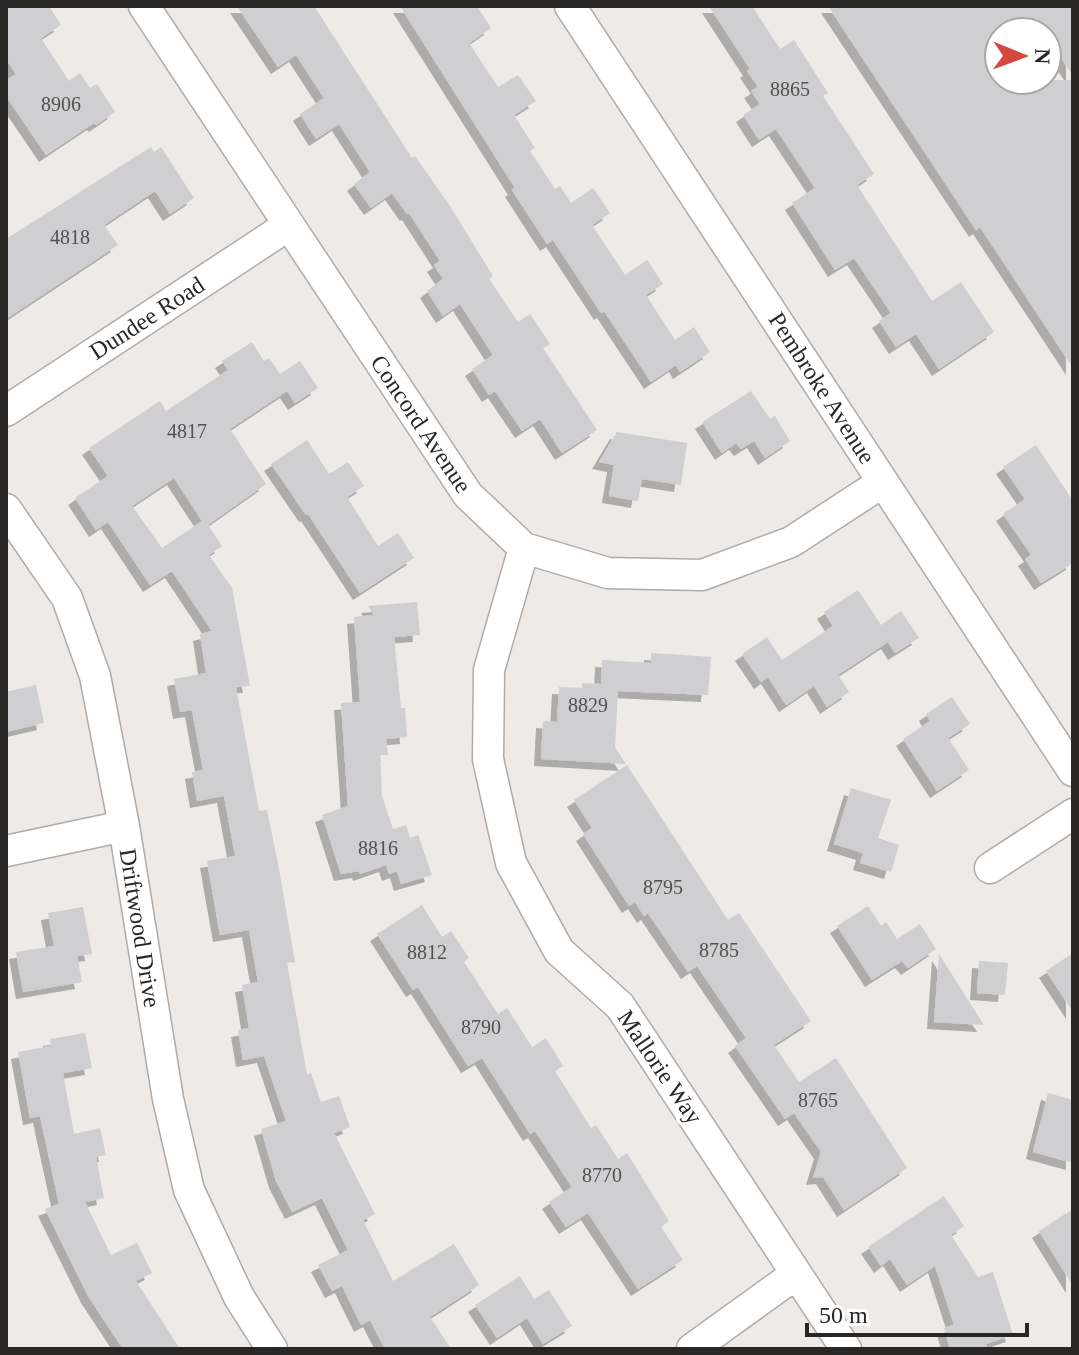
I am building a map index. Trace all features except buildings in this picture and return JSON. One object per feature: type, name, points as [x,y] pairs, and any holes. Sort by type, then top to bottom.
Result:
[{"type":"street","name":"Concord Avenue","points":[[144,6],[468,495],[524,548],[608,573],[702,575],[791,542],[883,482]]},
{"type":"street","name":"Pembroke Avenue","points":[[570,6],[1073,771]]},
{"type":"street","name":"Dundee Road","points":[[6,411],[289,225]]},
{"type":"street","name":"Driftwood Drive","points":[[6,509],[67,598],[95,676],[124,826],[168,1099],[189,1190],[239,1297],[272,1349]]},
{"type":"street","name":"Mallorie Way","points":[[524,548],[489,670],[488,759],[511,863],[559,951],[620,1006],[846,1349]]},
{"type":"street","points":[[990,868],[1073,814]]},
{"type":"street","points":[[6,851],[124,826]]},
{"type":"street","points":[[692,1349],[796,1274]]}]
